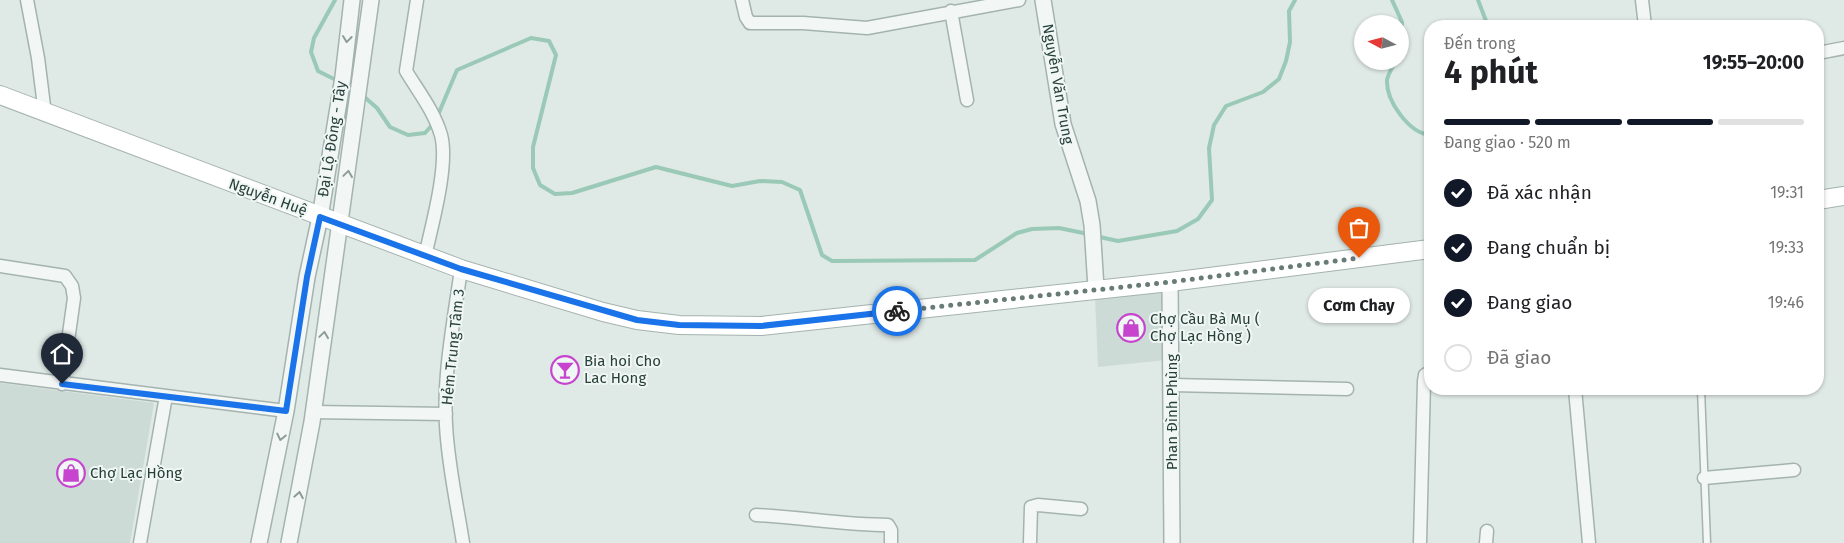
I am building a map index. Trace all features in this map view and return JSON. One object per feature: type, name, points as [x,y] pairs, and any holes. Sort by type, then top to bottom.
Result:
[{"type":"main road","name":"Nguyễn Huệ","points":[[0,95],[45,114],[461,269],[637,320],[731,327],[761,326],[1096,288],[1170,282],[1424,250]]},
{"type":"main road","points":[[1824,199],[1844,196]]},
{"type":"street","points":[[27,0],[38,58],[45,114]]},
{"type":"street","name":"Đại Lộ Đông - Tây","points":[[259,543],[286,411],[307,277],[320,217],[342,85],[352,0]]},
{"type":"street","name":"Đại Lộ Đông - Tây","points":[[289,543],[313,412],[331,280],[342,225],[371,0]]},
{"type":"street","points":[[417,0],[406,71],[434,117],[441,136],[441,169],[438,198],[425,256]]},
{"type":"street","points":[[742,0],[748,20],[756,24],[804,23],[867,28],[1018,0]]},
{"type":"street","name":"Nguyễn Văn Trung","points":[[1043,0],[1063,124],[1088,201],[1095,253],[1096,288]]},
{"type":"street","points":[[1642,0],[1644,20]]},
{"type":"street","points":[[951,11],[967,100]]},
{"type":"street","points":[[1824,52],[1844,48]]},
{"type":"street","points":[[0,266],[65,276],[72,286],[74,298],[62,384]]},
{"type":"street","name":"Hẻm Trung Tâm 3","points":[[461,269],[446,383],[446,414],[450,467],[463,543]]},
{"type":"street","name":"Phan Đình Phùng","points":[[1170,282],[1172,543]]},
{"type":"street","points":[[0,375],[286,411]]},
{"type":"street","points":[[1420,543],[1424,381]]},
{"type":"street","points":[[1172,385],[1347,389]]},
{"type":"street","points":[[1576,395],[1590,543]]},
{"type":"street","points":[[140,543],[166,396]]},
{"type":"street","points":[[313,412],[446,414]]},
{"type":"street","points":[[1704,478],[1794,470]]},
{"type":"street","points":[[1030,543],[1031,507],[1038,505],[1081,509]]},
{"type":"street","points":[[756,514],[829,520],[856,525],[888,525],[891,530],[891,543]]},
{"type":"lane","points":[[1701,395],[1707,543]]},
{"type":"shaded area","name":"Chợ Cầu Bà Mụ ( Chợ Lạc Hồng )","points":[[1165,288],[1166,360],[1098,367],[1095,296]]},
{"type":"shaded area","name":"Chợ Lạc Hồng","points":[[0,383],[154,403],[130,543],[0,543]]},
{"type":"waterway","points":[[335,0],[314,38],[311,52],[318,71],[338,81]]},
{"type":"waterway","points":[[1095,236],[1118,241],[1177,231],[1198,219],[1212,200],[1209,148],[1214,125],[1226,106],[1263,92],[1279,79],[1286,61],[1290,42],[1289,11],[1295,0]]},
{"type":"waterway","points":[[1392,0],[1399,15]]},
{"type":"waterway","points":[[1478,0],[1486,20]]},
{"type":"waterway","points":[[438,115],[457,70],[531,38],[549,41],[556,55],[533,147],[533,168],[540,185],[555,194],[572,193],[656,167],[732,186],[760,181],[782,182],[800,190],[822,255],[832,261],[975,260],[1017,233],[1032,229],[1059,228],[1088,234]]},
{"type":"waterway","points":[[1390,70],[1387,80],[1390,97],[1400,115],[1414,129],[1424,134]]},
{"type":"waterway","points":[[361,94],[377,108],[390,127],[408,135],[425,133],[433,124]]},
{"type":"way so far","points":[[897,311],[1096,288],[1170,282],[1359,258]]},
{"type":"place","name":"Cơm Chay","points":[[1359,258]]},
{"type":"place","name":"Chợ Cầu Bà Mụ ( Chợ Lạc Hồng )","points":[[1131,328]]},
{"type":"place","name":"Bia hoi Cho Lac Hong","points":[[565,370]]},
{"type":"place","name":"Chợ Lạc Hồng","points":[[71,473]]},
{"type":"route","points":[[62,384],[286,411],[307,277],[320,217],[461,269],[603,312],[637,320],[679,325],[761,326],[897,311]]}]
